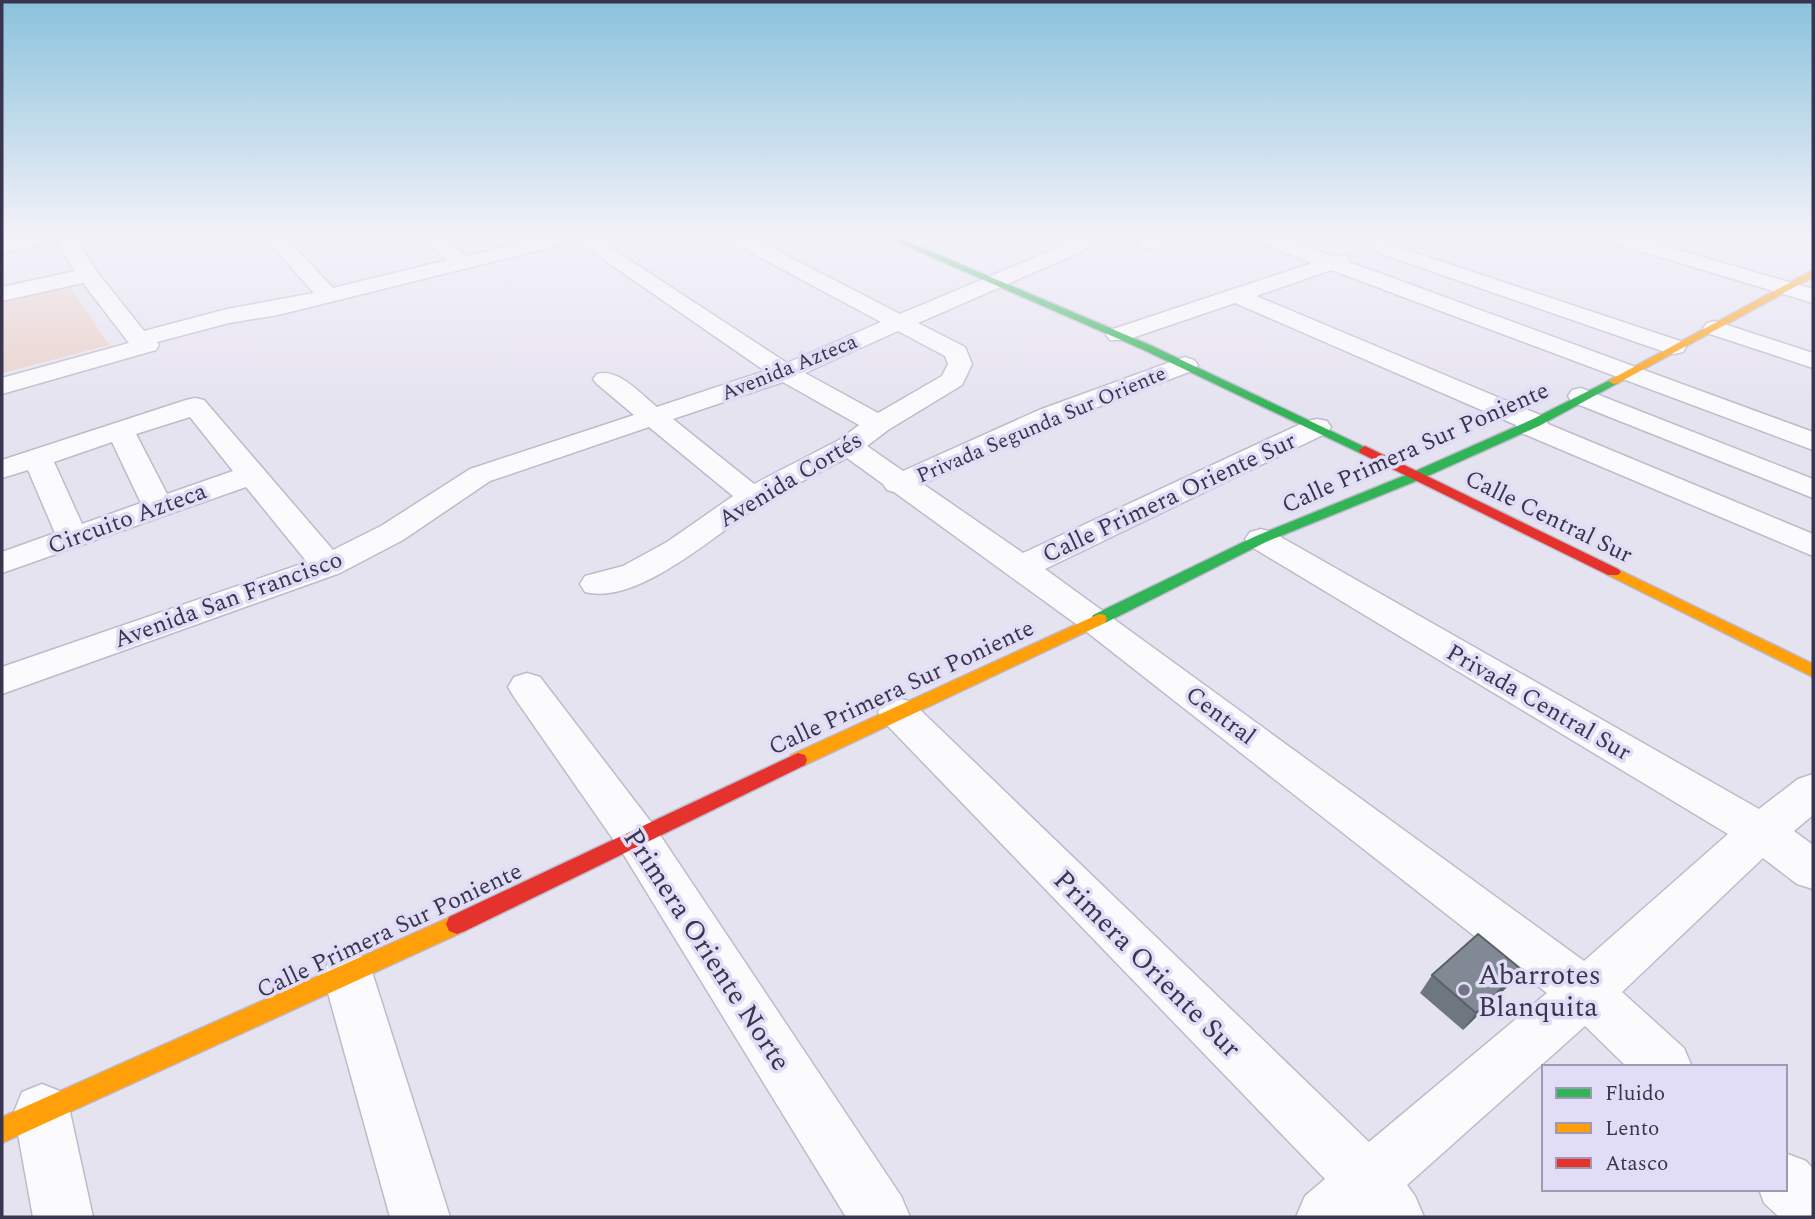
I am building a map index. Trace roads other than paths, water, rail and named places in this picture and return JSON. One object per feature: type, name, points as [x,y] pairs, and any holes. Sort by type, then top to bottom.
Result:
[{"type":"street","points":[[2,386],[147,345],[139,340],[104,295]]},
{"type":"street","points":[[139,340],[227,316],[278,308],[328,295]]},
{"type":"street","points":[[668,295],[785,373],[877,424]]},
{"type":"street","points":[[844,295],[897,323]]},
{"type":"street","name":"Avenida Azteca","points":[[481,475],[785,373],[967,295]]},
{"type":"street","name":"Calle Central Sur","points":[[1020,295],[1118,335],[1317,427],[1813,671]]},
{"type":"street","points":[[1118,335],[1236,295],[1813,546]]},
{"type":"street","points":[[1424,295],[1813,442]]},
{"type":"street","points":[[1521,295],[1674,347]]},
{"type":"street","name":"Calle Primera Sur Poniente","points":[[22,1121],[348,975],[638,839],[898,712],[1096,621],[1261,539],[1416,476],[1532,424],[1775,295]]},
{"type":"street","name":"Avenida Cortés","points":[[597,584],[635,574],[679,548],[752,497],[849,446],[877,424],[953,380],[960,364],[956,352],[897,323]]},
{"type":"street","points":[[1715,328],[1813,361]]},
{"type":"street","name":"Privada Segunda Sur Oriente","points":[[898,484],[1049,416],[1185,365]]},
{"type":"street","points":[[606,379],[656,416],[752,497]]},
{"type":"street","points":[[1581,396],[1813,489]]},
{"type":"street","points":[[2,469],[195,406],[328,566]]},
{"type":"street","name":"Calle Primera Oriente Sur","points":[[1021,567],[1317,427]]},
{"type":"street","points":[[120,431],[158,507]]},
{"type":"street","name":"Central","points":[[849,446],[898,484],[1096,621],[1586,992]]},
{"type":"street","points":[[37,457],[73,538]]},
{"type":"street","name":"Circuito Azteca","points":[[2,563],[253,474]]},
{"type":"street","name":"Avenida San Francisco","points":[[2,681],[328,566],[392,533],[481,475]]},
{"type":"street","name":"Privada Central Sur","points":[[1261,539],[1761,832],[1813,870]]},
{"type":"street","name":"Primera Oriente Norte","points":[[527,687],[638,839],[880,1217]]},
{"type":"street","name":"Primera Oriente Sur","points":[[898,712],[1381,1200]]},
{"type":"street","points":[[1326,1217],[1381,1200],[1586,992],[1761,832],[1813,791]]},
{"type":"street","points":[[348,975],[420,1217]]},
{"type":"street","points":[[1586,992],[1663,1065]]},
{"type":"street","points":[[22,1121],[63,1217]]},
{"type":"street","points":[[1787,1184],[1813,1209]]},
{"type":"place","name":"Abarrotes Blanquita","points":[[1464,990]]}]
